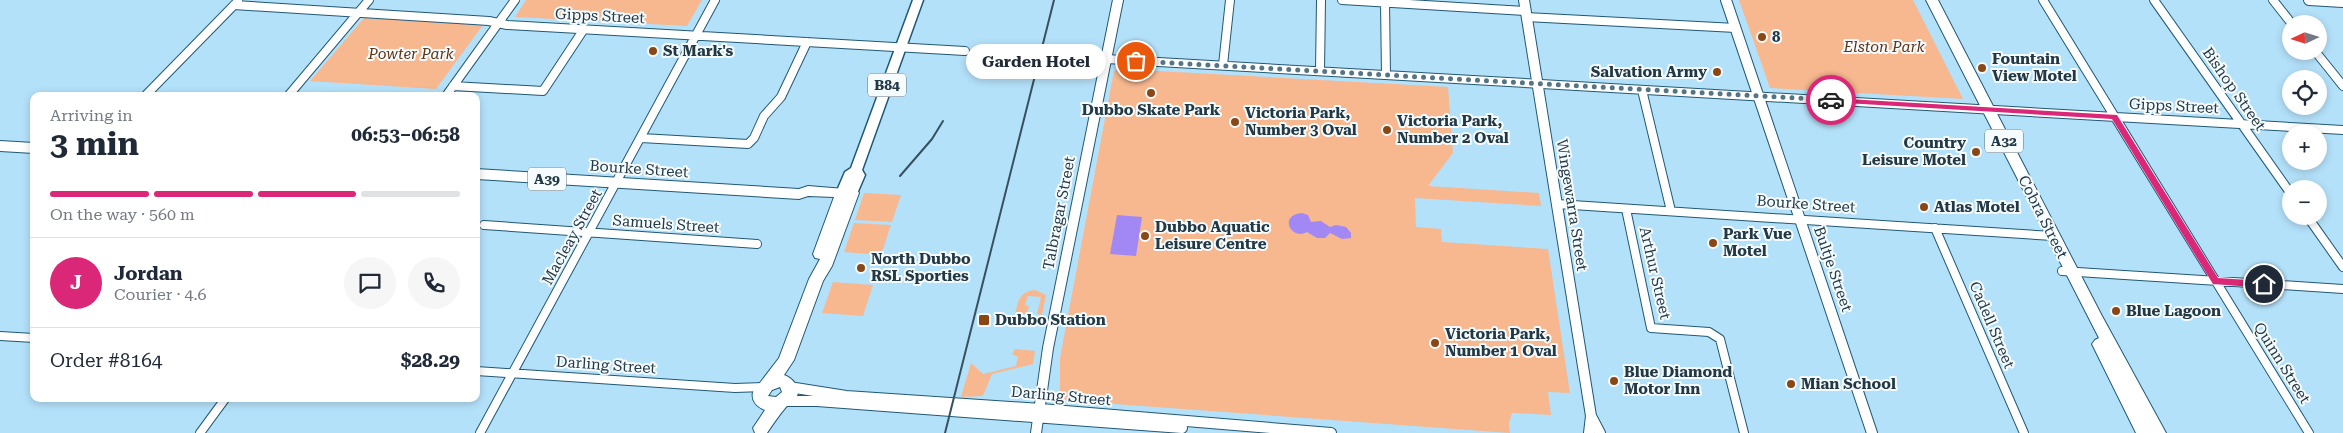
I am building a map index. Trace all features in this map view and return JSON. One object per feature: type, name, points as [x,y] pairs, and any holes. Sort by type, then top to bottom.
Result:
[{"type":"highway","name":"Cobra Street","points":[[1923,0],[1984,108]]},
{"type":"highway","name":"Cobra Street","points":[[1932,0],[2048,236],[2158,433]]},
{"type":"highway","points":[[0,146],[30,148]]},
{"type":"highway","name":"Bourke Street","points":[[480,174],[799,194],[806,198],[846,197]]},
{"type":"highway","points":[[760,431],[816,279],[816,266],[846,197]]},
{"type":"highway","name":"Cobra Street","points":[[2067,272],[2144,433]]},
{"type":"main road","name":"B84","points":[[846,197],[859,175],[856,170],[918,0]]},
{"type":"street","points":[[291,92],[370,0]]},
{"type":"street","points":[[449,92],[515,0]]},
{"type":"street","name":"Macleay Street","points":[[480,433],[642,138],[715,0]]},
{"type":"street","name":"Talbragar Street","points":[[1036,433],[1050,340],[1118,0]]},
{"type":"street","points":[[1224,66],[1230,0]]},
{"type":"street","points":[[1320,71],[1321,0]]},
{"type":"street","points":[[1342,0],[1736,28]]},
{"type":"street","name":"Wingewarra Street","points":[[1524,0],[1591,416],[1600,433]]},
{"type":"street","name":"Bultje Street","points":[[1726,0],[1872,433]]},
{"type":"street","name":"Quinn Street","points":[[2043,0],[2309,433]]},
{"type":"street","name":"Bishop Street","points":[[2154,0],[2282,181]]},
{"type":"street","points":[[2273,0],[2285,15]]},
{"type":"street","points":[[2309,0],[2343,2]]},
{"type":"street","points":[[149,92],[237,2]]},
{"type":"street","name":"Gipps Street","points":[[237,2],[358,13],[584,29],[965,51]]},
{"type":"street","points":[[1385,2],[1386,75]]},
{"type":"street","points":[[453,86],[543,91],[584,29]]},
{"type":"street","points":[[642,138],[748,144],[754,138],[764,116],[781,97],[807,42]]},
{"type":"street","name":"Gipps Street","points":[[1106,59],[2343,130]]},
{"type":"street","points":[[2322,60],[2343,86]]},
{"type":"street","points":[[1642,90],[1671,211]]},
{"type":"street","name":"Bourke Street","points":[[1557,204],[2048,236]]},
{"type":"street","name":"Arthur Street","points":[[1626,209],[1651,328],[1709,332],[1720,340],[1744,433]]},
{"type":"street","name":"Samuels Street","points":[[484,225],[757,244]]},
{"type":"street","points":[[2313,225],[2343,267]]},
{"type":"street","name":"Cadell Street","points":[[1935,228],[2024,433]]},
{"type":"street","points":[[2067,272],[2343,290]]},
{"type":"street","points":[[0,336],[30,338]]},
{"type":"street","name":"Darling Street","points":[[480,371],[734,388],[817,401],[1040,413],[1319,433]]},
{"type":"street","points":[[200,433],[223,402]]},
{"type":"street","name":"Darling Street","points":[[1040,413],[1243,433]]},
{"type":"street","name":"Wingewarra Street","points":[[1588,433],[1591,416]]},
{"type":"green space","points":[[526,0],[702,0],[687,26],[515,17]]},
{"type":"green space","name":"Elston Park","points":[[1739,0],[1913,0],[1963,99],[1770,88]]},
{"type":"green space","name":"Powter Park","points":[[364,18],[483,25],[436,89],[310,81]]},
{"type":"green space","points":[[1122,69],[1448,87],[1453,153],[1428,186],[1539,193],[1541,206],[1415,198],[1416,227],[1441,229],[1442,242],[1548,249],[1570,393],[1548,392],[1551,415],[1512,413],[1509,423],[1510,433],[1060,400],[1060,358],[1114,71]]},
{"type":"green space","points":[[864,193],[901,195],[892,222],[855,220]]},
{"type":"green space","points":[[854,223],[891,225],[881,255],[844,252]]},
{"type":"green space","points":[[833,282],[873,285],[863,316],[822,313]]},
{"type":"green space","points":[[1035,290],[1046,295],[1042,315],[1037,314],[1041,297],[1028,296],[1025,305],[1029,306],[1027,314],[1015,313],[1023,294]]},
{"type":"green space","points":[[1015,349],[1035,351],[1033,364],[992,374],[983,396],[961,397],[971,363],[983,374],[1016,366],[1018,357],[1012,354]]},
{"type":"shaded area","points":[[1302,213],[1308,215],[1311,222],[1321,221],[1330,227],[1336,225],[1346,227],[1351,233],[1351,238],[1342,239],[1330,233],[1325,238],[1317,238],[1307,232],[1296,233],[1290,227],[1290,218]]},
{"type":"shaded area","points":[[1117,215],[1142,217],[1136,256],[1110,254]]},
{"type":"railway","points":[[945,433],[1054,0]]},
{"type":"railway","points":[[900,176],[932,139],[943,121]]},
{"type":"way so far","points":[[1136,61],[1831,100]]},
{"type":"place","name":"8","points":[[1762,37]]},
{"type":"place","name":"St Mark's","points":[[653,51]]},
{"type":"place","name":"Garden Hotel","points":[[1136,61]]},
{"type":"place","name":"Fountain View Motel","points":[[1982,68]]},
{"type":"place","name":"Salvation Army","points":[[1717,72]]},
{"type":"place","name":"Dubbo Skate Park","points":[[1151,93]]},
{"type":"place","name":"Victoria Park, Number 3 Oval","points":[[1235,122]]},
{"type":"place","name":"Victoria Park, Number 2 Oval","points":[[1387,130]]},
{"type":"place","name":"Country Leisure Motel","points":[[1976,152]]},
{"type":"place","name":"Atlas Motel","points":[[1924,207]]},
{"type":"place","name":"Dubbo Aquatic Leisure Centre","points":[[1145,236]]},
{"type":"place","name":"Park Vue Motel","points":[[1713,243]]},
{"type":"place","name":"North Dubbo RSL Sporties","points":[[861,268]]},
{"type":"place","name":"Blue Lagoon","points":[[2116,311]]},
{"type":"place","name":"Dubbo Station","points":[[984,320]]},
{"type":"place","name":"Victoria Park, Number 1 Oval","points":[[1435,343]]},
{"type":"place","name":"Blue Diamond Motor Inn","points":[[1614,381]]},
{"type":"place","name":"Mian School","points":[[1791,384]]},
{"type":"route","points":[[1831,100],[2115,117],[2216,281],[2264,284]]}]
